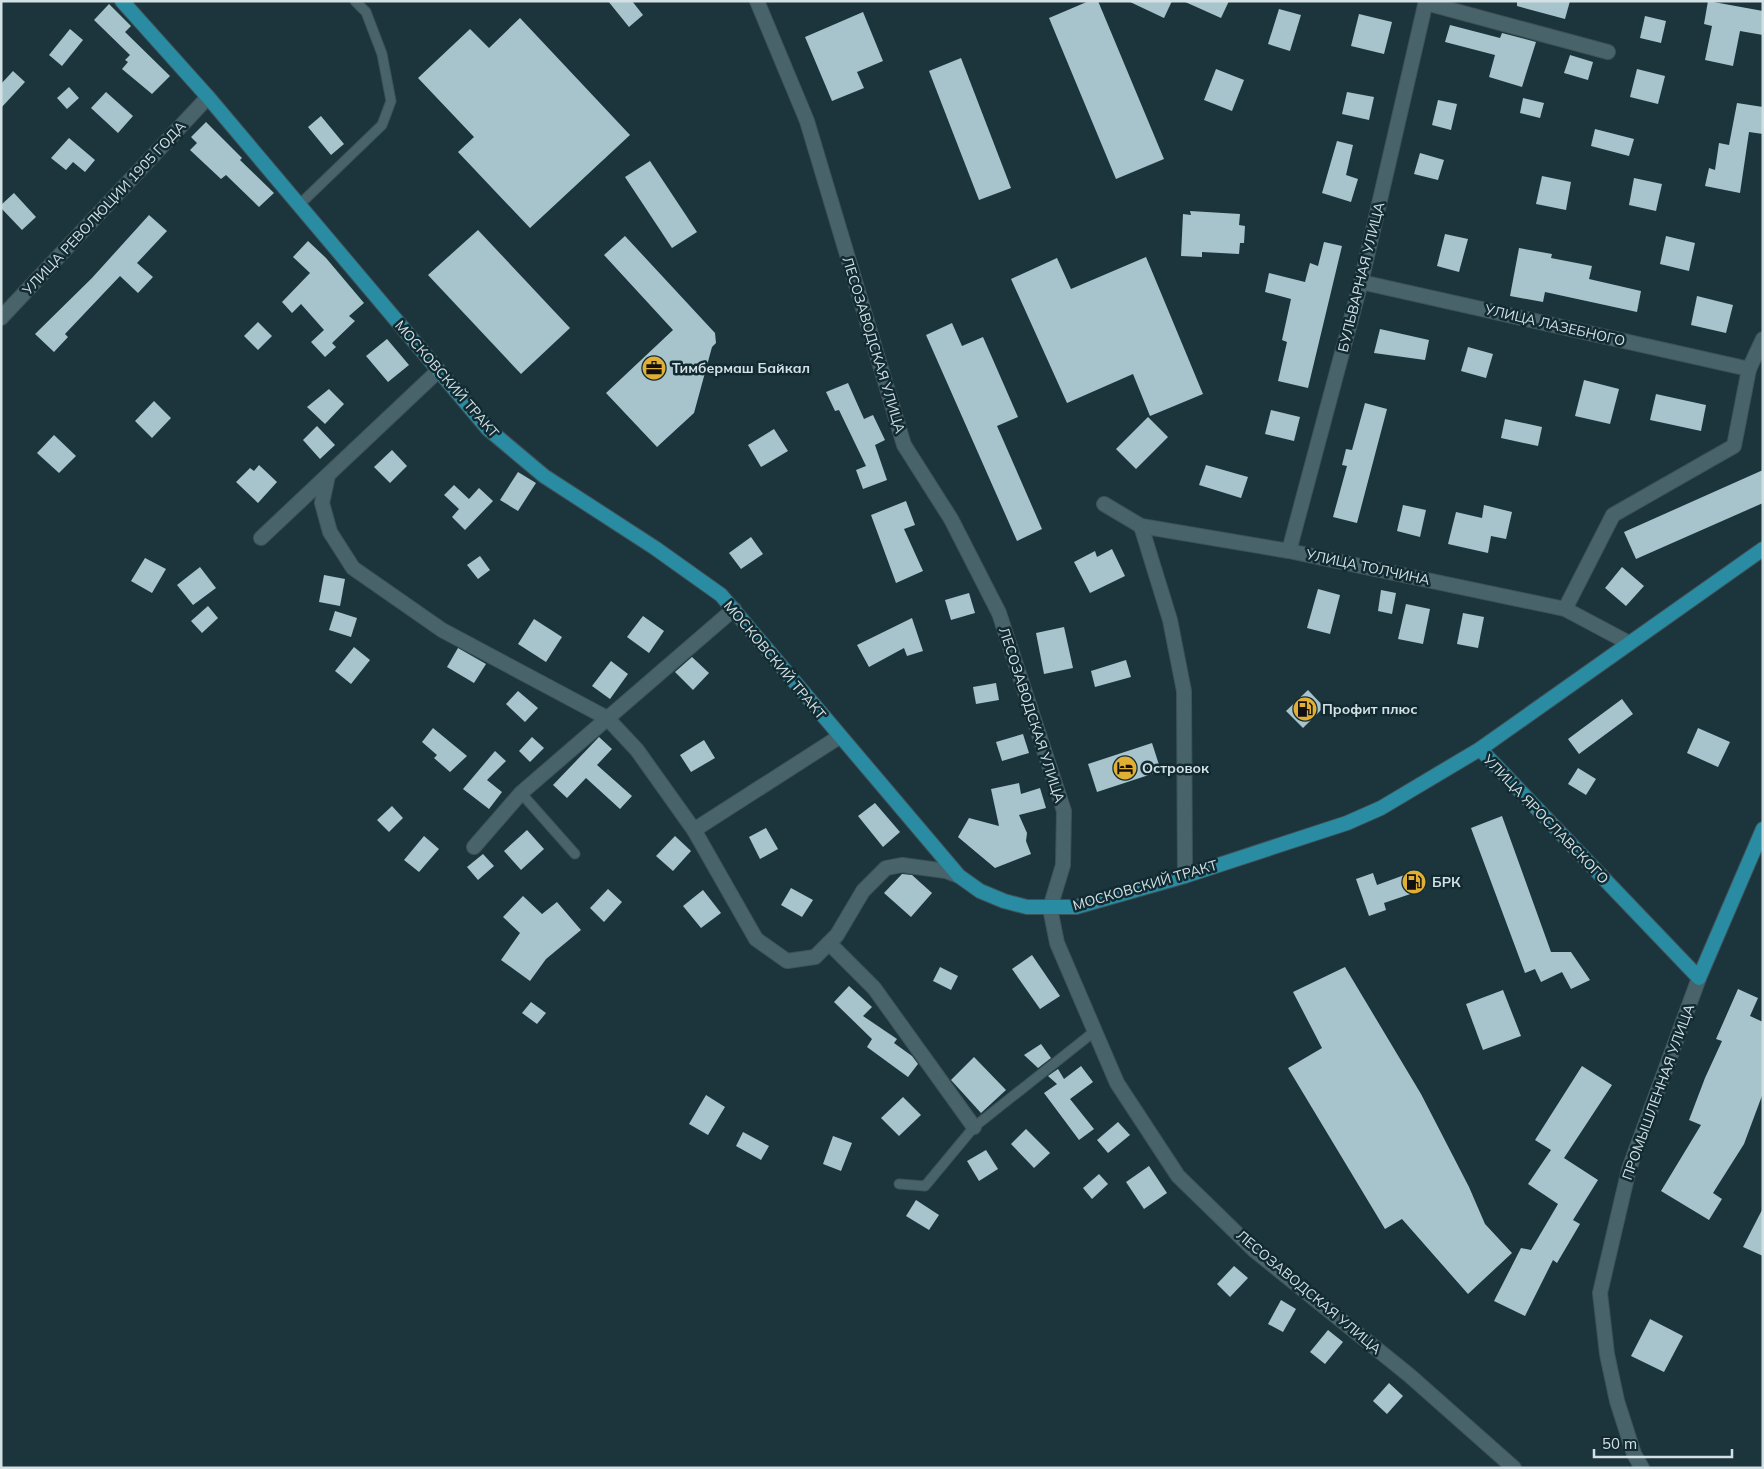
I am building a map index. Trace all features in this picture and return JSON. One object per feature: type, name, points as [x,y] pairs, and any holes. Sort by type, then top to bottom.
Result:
[{"type":"main road","name":"МОСКОВСКИЙ ТРАКТ","points":[[122,1],[208,97],[488,429],[544,476],[654,548],[721,595],[959,876],[980,891],[1004,901],[1027,907],[1076,907],[1185,876],[1356,819],[1381,808],[1480,749]]},
{"type":"main road","name":"УЛИЦА ЯРОСЛАВСКОГО","points":[[1699,978],[1480,749],[1763,549]]},
{"type":"main road","points":[[1699,978],[1763,829]]},
{"type":"street","name":"ЛЕСОЗАВОДСКАЯ УЛИЦА","points":[[757,1],[807,121],[904,445],[951,520],[999,613],[1064,811],[1064,865],[1050,908],[1057,943],[1117,1083],[1178,1176],[1254,1250],[1409,1375],[1514,1468]]},
{"type":"street","points":[[1426,2],[1608,52]]},
{"type":"street","name":"БУЛЬВАРНАЯ УЛИЦА","points":[[1290,551],[1362,282],[1426,2]]},
{"type":"street","name":"УЛИЦА РЕВОЛЮЦИИ 1905 ГОДА","points":[[1,318],[208,97]]},
{"type":"street","name":"УЛИЦА ЛАЗЕБНОГО","points":[[1362,282],[1749,369]]},
{"type":"street","points":[[1565,608],[1613,515],[1734,446],[1749,369],[1763,339]]},
{"type":"street","points":[[261,538],[438,371]]},
{"type":"street","points":[[328,475],[322,503],[330,532],[353,568],[442,630],[607,718],[637,750],[694,830],[756,939],[787,961],[815,957],[837,935],[863,891],[886,868],[902,865],[946,871],[959,876]]},
{"type":"street","name":"УЛИЦА ТОЛЧИНА","points":[[1104,504],[1141,526],[1290,551],[1565,608],[1628,643]]},
{"type":"street","points":[[1141,526],[1170,620],[1184,691],[1185,876]]},
{"type":"street","points":[[474,847],[521,793],[734,609]]},
{"type":"street","points":[[694,830],[839,736]]},
{"type":"street","points":[[829,942],[874,988],[974,1127]]},
{"type":"street","name":"ПРОМЫШЛЕННАЯ УЛИЦА","points":[[1642,1468],[1634,1454],[1618,1401],[1607,1354],[1600,1293],[1629,1169],[1699,978]]},
{"type":"street","points":[[1494,1450],[1497,1468]]},
{"type":"lane","points":[[298,206],[382,125],[391,101],[382,54],[366,12],[355,1]]},
{"type":"lane","points":[[521,793],[575,854]]},
{"type":"lane","points":[[899,1184],[925,1186],[974,1127],[1095,1031]]},
{"type":"building","points":[[608,1],[632,1],[643,15],[629,27]]},
{"type":"building","points":[[1089,1],[1098,1],[1164,159],[1116,179],[1049,18]]},
{"type":"building","points":[[1128,1],[1172,1],[1164,18]]},
{"type":"building","points":[[1183,1],[1229,1],[1221,18]]},
{"type":"building","points":[[1517,1],[1570,1],[1565,19],[1517,6]]},
{"type":"building","points":[[1708,1],[1763,11],[1763,35],[1740,31],[1733,66],[1705,60],[1712,26],[1704,24]]},
{"type":"building","points":[[109,4],[131,26],[125,32],[170,76],[152,94],[122,69],[128,62],[125,60],[130,55],[94,20]]},
{"type":"building","points":[[1279,9],[1301,15],[1290,51],[1268,44]]},
{"type":"building","points":[[863,12],[883,61],[857,72],[864,88],[832,101],[805,37]]},
{"type":"building","points":[[1359,14],[1392,22],[1384,54],[1351,46]]},
{"type":"building","points":[[1645,16],[1666,21],[1661,43],[1640,38]]},
{"type":"building","points":[[520,18],[630,135],[530,228],[458,152],[474,137],[418,78],[470,29],[489,48]]},
{"type":"building","points":[[1450,25],[1500,38],[1502,33],[1536,42],[1522,87],[1489,77],[1495,55],[1445,42]]},
{"type":"building","points":[[70,29],[83,40],[62,66],[49,55]]},
{"type":"building","points":[[1570,55],[1593,62],[1588,80],[1564,73]]},
{"type":"building","points":[[961,58],[1011,188],[979,200],[929,71]]},
{"type":"building","points":[[1216,69],[1244,80],[1232,111],[1204,100]]},
{"type":"building","points":[[1637,69],[1665,76],[1658,104],[1630,97]]},
{"type":"building","points":[[13,71],[25,82],[1,108],[1,84]]},
{"type":"building","points":[[69,87],[79,98],[67,109],[57,98]]},
{"type":"building","points":[[106,92],[133,116],[118,133],[91,108]]},
{"type":"building","points":[[1347,92],[1374,97],[1369,120],[1342,114]]},
{"type":"building","points":[[1523,98],[1544,103],[1540,118],[1520,113]]},
{"type":"building","points":[[1438,100],[1457,104],[1451,130],[1432,125]]},
{"type":"building","points":[[1737,103],[1763,107],[1763,134],[1749,132],[1740,193],[1705,186],[1709,168],[1715,170],[1719,143],[1729,145]]},
{"type":"building","points":[[321,116],[344,144],[331,155],[308,127]]},
{"type":"building","points":[[206,122],[242,158],[240,160],[274,193],[259,207],[226,175],[221,179],[190,150],[197,143],[191,137]]},
{"type":"building","points":[[1595,129],[1634,139],[1629,156],[1591,146]]},
{"type":"building","points":[[69,138],[95,160],[85,172],[73,162],[66,170],[51,158]]},
{"type":"building","points":[[1337,141],[1353,145],[1346,175],[1358,179],[1351,202],[1322,193]]},
{"type":"building","points":[[1420,153],[1444,160],[1438,180],[1414,174]]},
{"type":"building","points":[[650,161],[697,232],[672,248],[625,177]]},
{"type":"building","points":[[1542,176],[1571,182],[1566,210],[1536,204]]},
{"type":"building","points":[[1634,178],[1662,184],[1656,211],[1629,205]]},
{"type":"building","points":[[14,193],[36,217],[22,230],[1,208],[1,205]]},
{"type":"building","points":[[1190,211],[1240,214],[1239,225],[1245,226],[1244,243],[1240,243],[1239,254],[1202,252],[1202,257],[1181,256],[1183,214],[1191,215]]},
{"type":"building","points":[[149,215],[167,231],[137,263],[153,277],[138,293],[120,276],[65,334],[68,337],[54,352],[35,334],[92,278]]},
{"type":"building","points":[[478,230],[570,328],[521,374],[428,275]]},
{"type":"building","points":[[1445,234],[1468,239],[1459,272],[1437,266]]},
{"type":"building","points":[[625,236],[715,333],[716,343],[712,347],[694,413],[657,447],[606,393],[673,330],[604,255]]},
{"type":"building","points":[[1666,236],[1695,243],[1689,271],[1660,264]]},
{"type":"building","points":[[308,241],[326,258],[364,303],[349,316],[355,321],[332,343],[336,347],[325,357],[311,342],[324,330],[301,304],[292,313],[282,302],[310,273],[293,257]]},
{"type":"building","points":[[1324,242],[1342,246],[1308,388],[1278,381],[1287,342],[1282,340],[1291,299],[1265,292],[1269,273],[1305,282],[1310,263],[1318,266]]},
{"type":"building","points":[[1519,248],[1552,254],[1551,258],[1592,266],[1589,279],[1641,291],[1637,312],[1545,292],[1543,302],[1510,296]]},
{"type":"building","points":[[1146,257],[1203,394],[1150,416],[1133,374],[1067,403],[1011,279],[1057,258],[1071,289]]},
{"type":"building","points":[[1697,296],[1733,305],[1726,333],[1691,325]]},
{"type":"building","points":[[258,322],[272,336],[258,350],[244,336]]},
{"type":"building","points":[[952,323],[962,346],[983,337],[1018,417],[997,426],[1042,529],[1017,541],[926,335]]},
{"type":"building","points":[[1380,329],[1429,340],[1425,360],[1374,353]]},
{"type":"building","points":[[387,339],[409,365],[388,382],[366,356]]},
{"type":"building","points":[[1468,347],[1493,354],[1486,378],[1461,371]]},
{"type":"building","points":[[1584,380],[1619,389],[1610,424],[1575,416]]},
{"type":"building","points":[[848,383],[864,419],[873,415],[885,440],[875,445],[887,480],[863,489],[856,470],[866,466],[839,410],[835,411],[826,392]]},
{"type":"building","points":[[329,389],[344,404],[325,424],[307,407]]},
{"type":"building","points":[[1656,394],[1706,405],[1701,431],[1650,420]]},
{"type":"building","points":[[154,401],[171,418],[152,438],[135,421]]},
{"type":"building","points":[[1365,403],[1387,409],[1357,523],[1333,517],[1347,466],[1342,465],[1346,449],[1352,450]]},
{"type":"building","points":[[1271,410],[1300,417],[1294,441],[1265,434]]},
{"type":"building","points":[[1148,417],[1168,437],[1136,469],[1116,449]]},
{"type":"building","points":[[1505,419],[1542,427],[1538,446],[1501,438]]},
{"type":"building","points":[[317,426],[335,445],[320,459],[303,440]]},
{"type":"building","points":[[774,429],[788,451],[761,467],[748,445]]},
{"type":"building","points":[[54,435],[76,456],[59,473],[37,453]]},
{"type":"building","points":[[392,450],[407,466],[390,483],[374,467]]},
{"type":"building","points":[[259,465],[277,482],[258,503],[236,482],[250,468],[254,471]]},
{"type":"building","points":[[1206,465],[1248,477],[1241,498],[1199,485]]},
{"type":"building","points":[[1763,470],[1763,503],[1636,559],[1624,532]]},
{"type":"building","points":[[518,472],[536,483],[518,511],[500,500]]},
{"type":"building","points":[[454,485],[469,499],[479,488],[493,501],[465,530],[452,517],[459,509],[444,495]]},
{"type":"building","points":[[906,501],[915,525],[904,529],[923,571],[896,583],[871,515]]},
{"type":"building","points":[[1403,505],[1426,510],[1420,537],[1397,531]]},
{"type":"building","points":[[1484,505],[1512,512],[1506,539],[1491,536],[1488,553],[1448,544],[1456,512],[1482,518]]},
{"type":"building","points":[[751,537],[763,554],[741,569],[729,553]]},
{"type":"building","points":[[1112,549],[1125,576],[1090,593],[1074,562],[1095,551],[1097,557]]},
{"type":"building","points":[[480,556],[490,570],[478,579],[467,565]]},
{"type":"building","points":[[145,558],[166,569],[152,593],[131,581]]},
{"type":"building","points":[[200,567],[216,588],[193,605],[177,585]]},
{"type":"building","points":[[1622,567],[1644,586],[1626,606],[1605,588]]},
{"type":"building","points":[[324,575],[345,579],[340,606],[319,602]]},
{"type":"building","points":[[1318,589],[1340,595],[1330,634],[1307,628]]},
{"type":"building","points":[[1381,590],[1396,593],[1392,614],[1378,611]]},
{"type":"building","points":[[969,593],[975,613],[951,620],[945,600]]},
{"type":"building","points":[[1406,604],[1430,609],[1423,644],[1398,639]]},
{"type":"building","points":[[208,606],[218,618],[202,633],[191,621]]},
{"type":"building","points":[[335,611],[357,618],[351,637],[329,630]]},
{"type":"building","points":[[1463,613],[1484,617],[1478,648],[1457,644]]},
{"type":"building","points":[[643,616],[664,631],[649,653],[627,637]]},
{"type":"building","points":[[912,618],[923,651],[907,656],[904,648],[869,667],[857,645]]},
{"type":"building","points":[[534,619],[562,637],[546,662],[518,644]]},
{"type":"building","points":[[1064,627],[1073,668],[1044,674],[1036,633]]},
{"type":"building","points":[[354,647],[370,660],[351,684],[335,671]]},
{"type":"building","points":[[458,648],[486,664],[474,683],[447,667]]},
{"type":"building","points":[[692,657],[709,673],[693,690],[675,672]]},
{"type":"building","points":[[1126,660],[1131,677],[1095,687],[1091,671]]},
{"type":"building","points":[[611,661],[628,674],[610,699],[592,686]]},
{"type":"building","points":[[996,683],[999,700],[976,704],[973,687]]},
{"type":"building","name":"Профит плюс","points":[[1308,690],[1324,707],[1303,728],[1286,711]]},
{"type":"building","points":[[518,691],[538,708],[525,722],[506,704]]},
{"type":"building","points":[[1622,699],[1633,714],[1579,754],[1568,739]]},
{"type":"building","points":[[433,728],[467,756],[450,772],[434,758],[437,755],[422,742]]},
{"type":"building","points":[[1698,728],[1730,742],[1718,767],[1687,753]]},
{"type":"building","points":[[1023,734],[1029,753],[1002,761],[996,742]]},
{"type":"building","points":[[532,737],[544,748],[530,762],[519,751]]},
{"type":"building","points":[[599,737],[612,749],[597,765],[632,796],[620,809],[586,778],[567,798],[553,785]]},
{"type":"building","points":[[704,740],[715,758],[691,772],[680,755]]},
{"type":"building","name":"Островок","points":[[1152,743],[1161,771],[1097,792],[1088,764]]},
{"type":"building","points":[[495,751],[506,761],[487,780],[502,792],[489,809],[463,789]]},
{"type":"building","points":[[1578,768],[1596,779],[1586,795],[1568,784]]},
{"type":"building","points":[[1019,783],[1021,794],[1040,788],[1046,808],[1019,815],[1027,833],[1026,841],[1031,854],[995,868],[958,837],[969,818],[999,826],[991,789]]},
{"type":"building","points":[[875,803],[900,832],[883,847],[858,816]]},
{"type":"building","points":[[392,806],[403,818],[389,832],[377,820]]},
{"type":"building","points":[[1502,816],[1551,952],[1571,952],[1590,980],[1571,989],[1562,972],[1541,982],[1535,969],[1525,973],[1471,828]]},
{"type":"building","points":[[766,828],[778,849],[760,859],[749,837]]},
{"type":"building","points":[[527,830],[544,849],[521,870],[504,851]]},
{"type":"building","points":[[424,836],[439,849],[419,872],[404,860]]},
{"type":"building","points":[[675,836],[691,851],[673,871],[656,856]]},
{"type":"building","points":[[483,854],[494,866],[478,880],[467,867]]},
{"type":"building","points":[[1418,870],[1425,889],[1384,903],[1386,910],[1369,916],[1356,879],[1373,873],[1377,885]]},
{"type":"building","points":[[902,874],[912,875],[932,893],[911,917],[884,893]]},
{"type":"building","points":[[791,888],[813,900],[802,917],[781,905]]},
{"type":"building","points":[[608,889],[622,902],[604,922],[590,908]]},
{"type":"building","points":[[703,890],[721,913],[701,928],[683,906]]},
{"type":"building","points":[[523,896],[542,914],[557,902],[581,930],[546,959],[530,981],[501,960],[520,933],[503,917]]},
{"type":"building","points":[[1032,955],[1060,996],[1040,1009],[1012,969]]},
{"type":"building","points":[[940,967],[958,976],[951,990],[933,981]]},
{"type":"building","points":[[1345,967],[1421,1094],[1469,1187],[1485,1224],[1512,1253],[1468,1294],[1402,1219],[1385,1229],[1288,1068],[1322,1048],[1293,992]]},
{"type":"building","points":[[849,986],[872,1007],[863,1016],[897,1039],[894,1043],[912,1056],[918,1064],[908,1077],[867,1047],[872,1039],[834,1002]]},
{"type":"building","points":[[1738,989],[1758,998],[1750,1016],[1763,1022],[1763,1093],[1744,1144],[1713,1193],[1722,1199],[1709,1220],[1661,1191],[1701,1125],[1689,1120],[1722,1041],[1716,1039]]},
{"type":"building","points":[[1503,990],[1521,1036],[1483,1050],[1466,1004]]},
{"type":"building","points":[[531,1002],[546,1013],[537,1024],[522,1013]]},
{"type":"building","points":[[1041,1044],[1051,1058],[1038,1068],[1024,1055]]},
{"type":"building","points":[[974,1057],[1006,1090],[981,1113],[951,1080]]},
{"type":"building","points":[[1081,1066],[1093,1082],[1070,1099],[1094,1129],[1079,1140],[1044,1093],[1057,1084],[1048,1076],[1058,1069],[1064,1079]]},
{"type":"building","points":[[1582,1066],[1612,1085],[1564,1158],[1598,1180],[1573,1220],[1580,1224],[1557,1263],[1553,1260],[1525,1316],[1494,1301],[1521,1248],[1531,1250],[1558,1204],[1528,1184],[1551,1150],[1535,1140]]},
{"type":"building","points":[[706,1095],[725,1107],[708,1135],[689,1124]]},
{"type":"building","points":[[903,1097],[921,1115],[899,1136],[881,1118]]},
{"type":"building","points":[[1118,1122],[1130,1135],[1108,1153],[1097,1140]]},
{"type":"building","points":[[1026,1129],[1050,1153],[1034,1168],[1011,1144]]},
{"type":"building","points":[[743,1132],[769,1146],[761,1160],[736,1146]]},
{"type":"building","points":[[833,1136],[852,1143],[841,1171],[823,1164]]},
{"type":"building","points":[[986,1150],[998,1169],[979,1181],[967,1161]]},
{"type":"building","points":[[1149,1166],[1167,1193],[1144,1209],[1126,1182]]},
{"type":"building","points":[[1099,1174],[1108,1184],[1092,1199],[1083,1188]]},
{"type":"building","points":[[916,1200],[939,1215],[929,1230],[906,1216]]},
{"type":"building","points":[[1763,1208],[1763,1256],[1743,1247]]},
{"type":"building","points":[[1234,1266],[1248,1278],[1230,1297],[1217,1284]]},
{"type":"building","points":[[1281,1300],[1296,1309],[1283,1332],[1268,1324]]},
{"type":"building","points":[[1650,1319],[1683,1336],[1664,1372],[1631,1356]]},
{"type":"building","points":[[1328,1330],[1343,1342],[1325,1364],[1310,1352]]},
{"type":"building","points":[[1389,1383],[1403,1396],[1387,1414],[1373,1401]]},
{"type":"place","name":"Тимбермаш Байкал","points":[[654,368]]},
{"type":"place","name":"Профит плюс","points":[[1305,709]]},
{"type":"place","name":"Островок","points":[[1125,768]]},
{"type":"place","name":"БРК","points":[[1414,882]]}]
